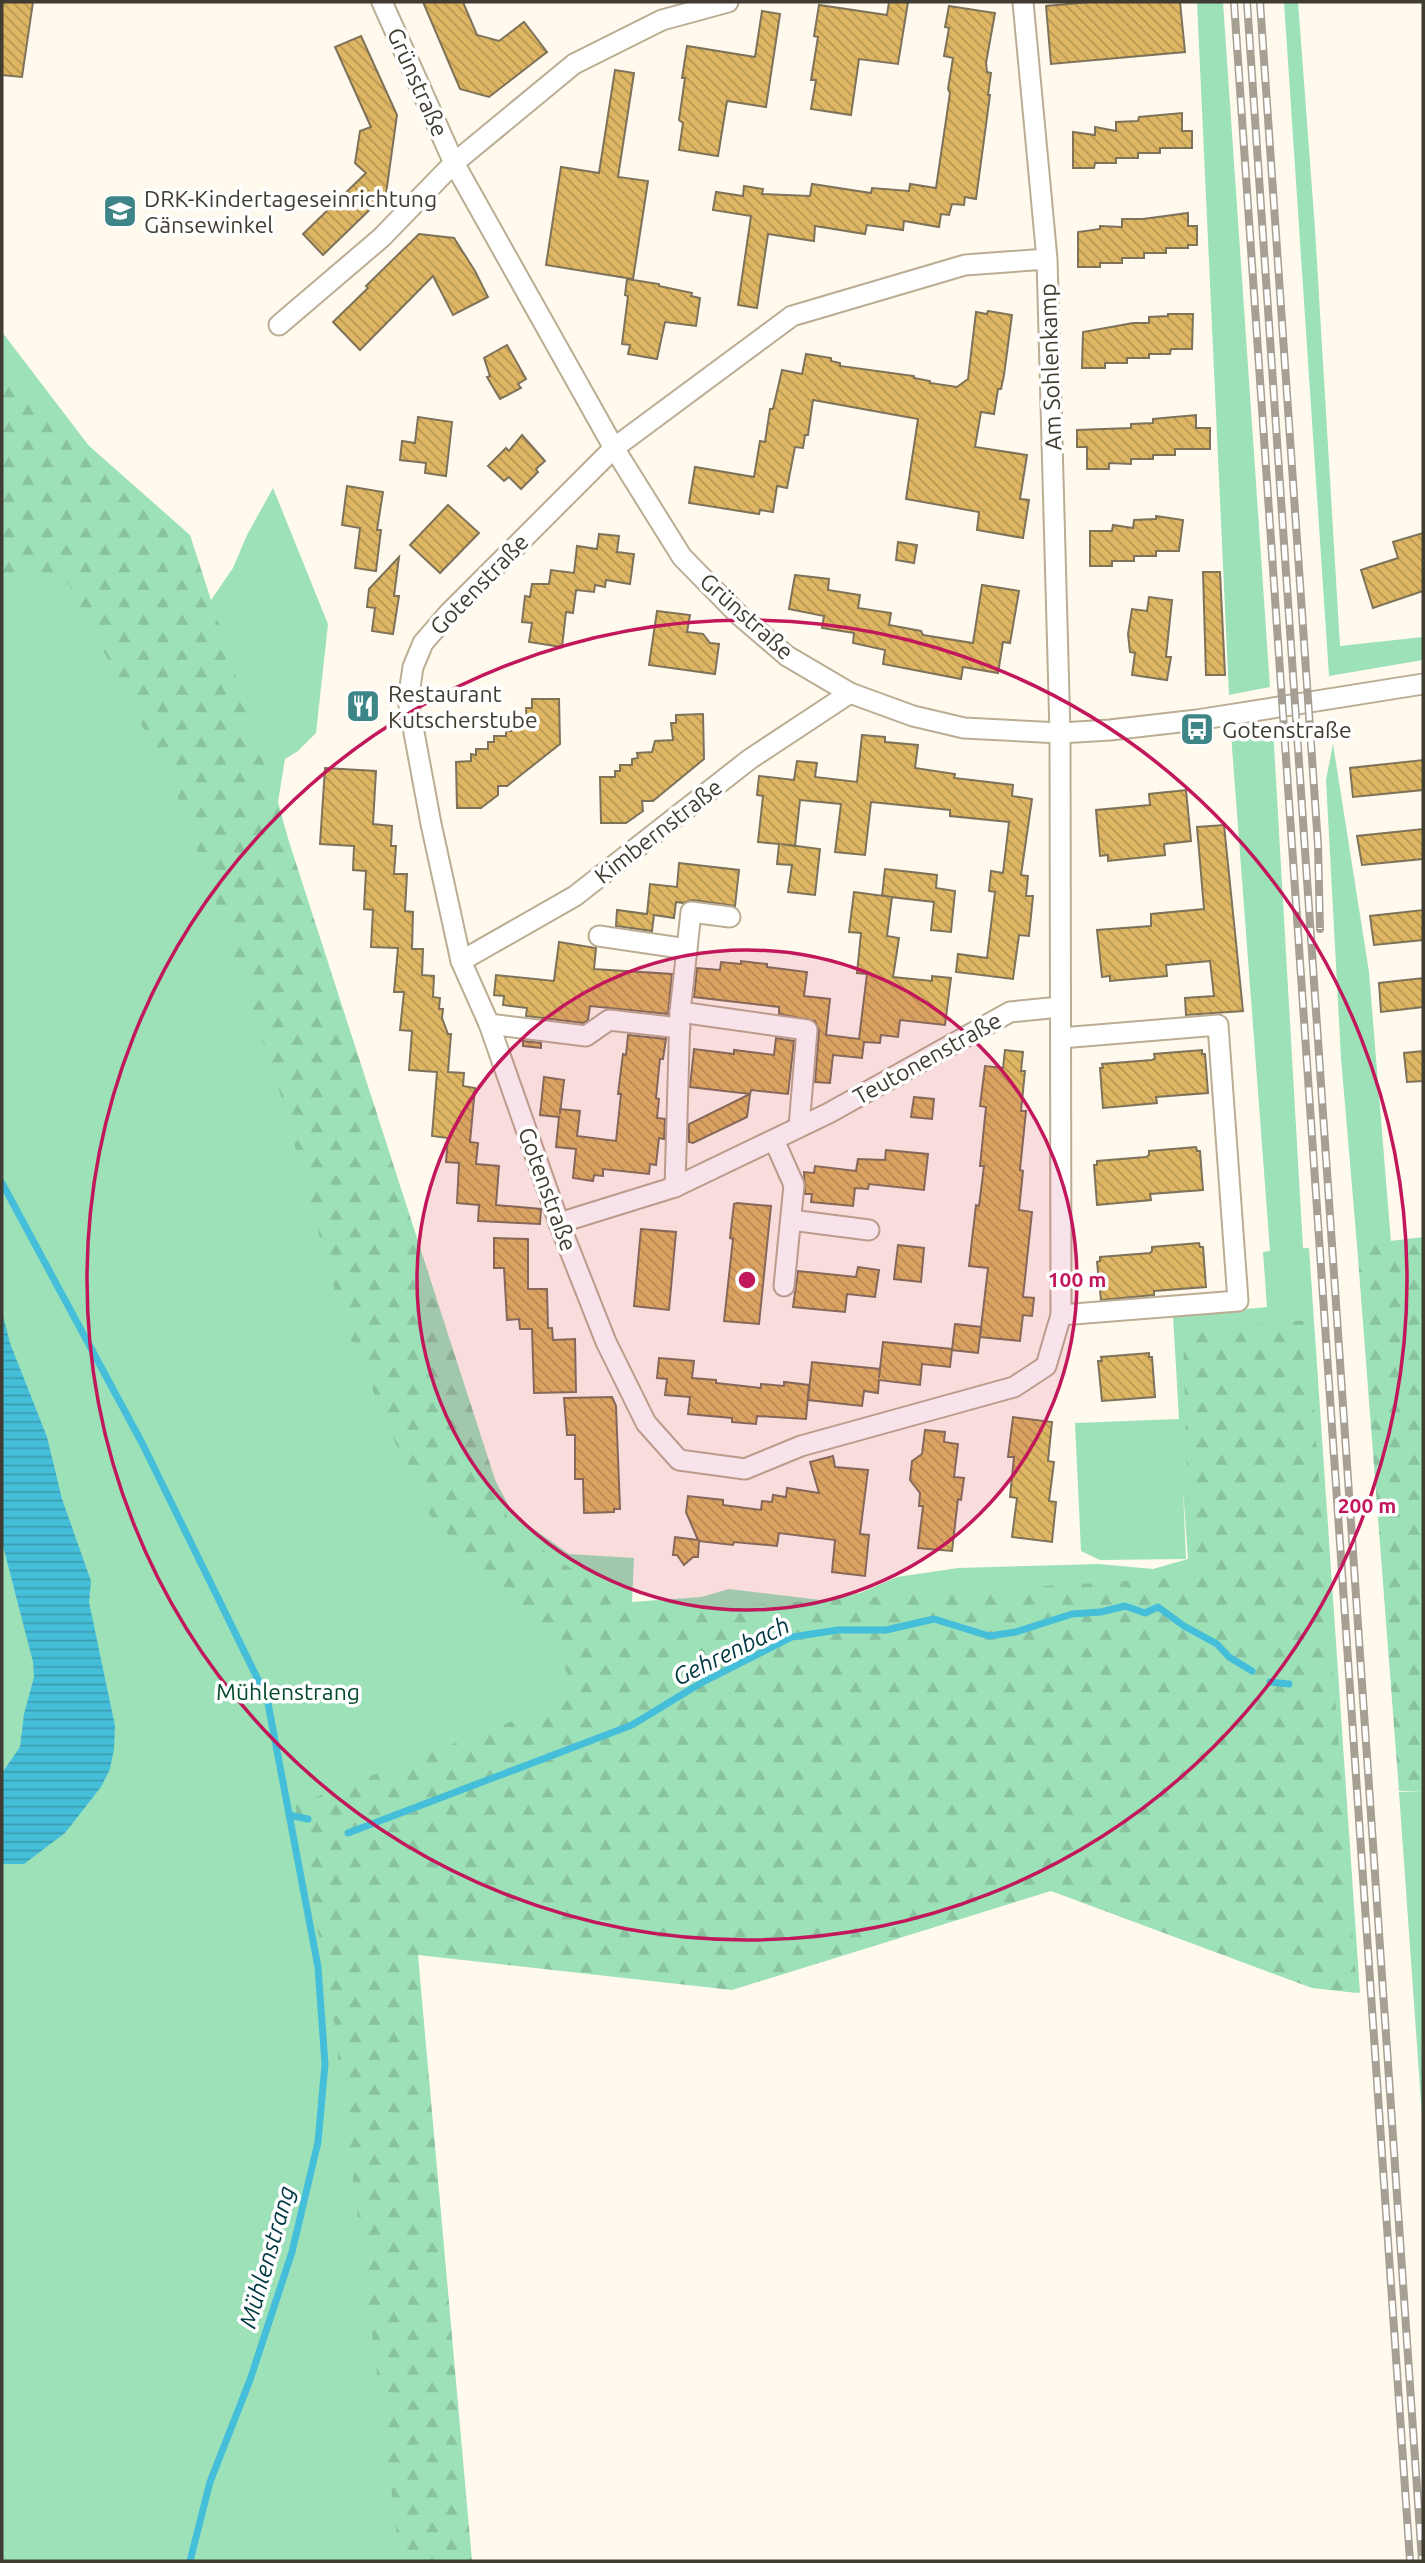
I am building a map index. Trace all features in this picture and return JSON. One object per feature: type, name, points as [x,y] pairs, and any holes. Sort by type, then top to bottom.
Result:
[{"type":"street","name":"Grünstraße","points":[[382,2],[454,163],[614,448],[682,557],[738,614],[787,656],[850,693],[913,716],[964,728],[1060,733],[1197,720],[1423,684]]},
{"type":"street","points":[[454,163],[574,64],[662,20],[728,2]]},
{"type":"street","name":"Am Sohlenkamp","points":[[1023,2],[1046,259],[1060,733]]},
{"type":"street","name":"Grünstraße","points":[[279,326],[381,239],[454,163]]},
{"type":"street","name":"Gotenstraße","points":[[1046,259],[965,265],[792,316],[614,448],[448,614],[422,643],[413,667],[408,700],[431,824],[461,961],[489,1024],[559,1223],[606,1342],[646,1423],[679,1460],[745,1469],[801,1446],[1014,1387],[1046,1366],[1061,1315],[1060,733]]},
{"type":"street","name":"Kimbernstraße","points":[[461,961],[575,896],[750,759],[850,693]]},
{"type":"street","points":[[675,1187],[680,1020],[691,912],[730,917]]},
{"type":"street","points":[[599,936],[687,949]]},
{"type":"street","name":"Teutonenstraße","points":[[559,1223],[675,1187],[829,1113],[1010,1012],[1060,1007]]},
{"type":"street","points":[[489,1024],[586,1036],[609,1020],[680,1020],[807,1030],[799,1127]]},
{"type":"street","points":[[1061,1038],[1218,1025],[1238,1301],[1061,1315]]},
{"type":"street","points":[[774,1140],[794,1185],[783,1286]]},
{"type":"street","points":[[791,1220],[869,1230]]},
{"type":"green space","points":[[1197,2],[1223,2],[1270,687],[1229,695]]},
{"type":"green space","points":[[1284,2],[1298,2],[1315,229],[1340,646],[1423,637],[1423,660],[1329,676]]},
{"type":"green space","name":"Mühlenstrang","points":[[2,332],[209,603],[233,568],[247,535],[273,488],[328,624],[316,733],[298,751],[285,759],[278,802],[345,1047],[473,1440],[514,1515],[569,1554],[634,1558],[632,1602],[701,1597],[729,1589],[821,1600],[860,1593],[897,1577],[958,1568],[1099,1564],[1153,1569],[1188,1559],[1183,1490],[1186,1559],[1100,1560],[1081,1551],[1075,1423],[1179,1419],[1173,1316],[1267,1307],[1263,1252],[1270,1251],[1231,734],[1273,727],[1303,1248],[1309,1248],[1360,1993],[1329,1984],[1095,1881],[421,1948],[405,1984],[459,2561],[2,2561]]},
{"type":"green space","points":[[2,369],[190,535],[511,1529],[637,1612],[1190,1577],[1183,1332],[1307,1320],[1357,1993],[1312,1988],[1051,1891],[732,1990],[418,1955],[472,2561],[400,2561],[333,2016],[295,1805],[580,1695],[549,1641],[429,1514],[415,1488],[343,1321],[280,1093],[175,789],[62,571],[2,580]]},
{"type":"green space","points":[[1333,744],[1369,972],[1391,1242],[1357,1245],[1341,1058],[1326,780]]},
{"type":"green space","points":[[1423,1237],[1423,1791],[1399,1791],[1357,1245]]},
{"type":"green space","points":[[1423,1791],[1423,2130],[1399,1792]]},
{"type":"water","points":[[2,1312],[10,1343],[47,1437],[62,1499],[91,1581],[89,1602],[115,1726],[110,1769],[101,1787],[65,1833],[24,1864],[2,1864],[2,1773],[20,1747],[24,1714],[34,1677],[33,1662],[2,1542]]},
{"type":"building","points":[[2,2],[33,2],[22,77],[2,75]]},
{"type":"building","points":[[423,2],[463,2],[477,35],[499,41],[524,22],[547,52],[489,97],[460,89]]},
{"type":"building","points":[[889,2],[908,2],[898,64],[859,59],[851,115],[811,109],[816,80],[811,80],[818,37],[814,36],[819,5],[887,15]]},
{"type":"building","points":[[1090,2],[1180,2],[1185,52],[1051,64],[1046,6]]},
{"type":"building","points":[[949,6],[995,13],[986,63],[987,72],[991,73],[990,95],[976,199],[965,197],[964,205],[952,204],[949,215],[941,214],[939,227],[904,221],[903,230],[867,225],[865,234],[815,226],[814,241],[768,234],[757,308],[738,305],[751,216],[713,210],[716,192],[743,196],[744,186],[763,189],[762,194],[810,196],[812,184],[871,193],[872,188],[909,191],[910,184],[936,188],[953,58],[944,56],[949,28],[945,27]]},
{"type":"building","points":[[762,11],[780,14],[766,107],[727,101],[718,156],[679,150],[683,123],[679,120],[685,78],[682,78],[687,46],[755,57]]},
{"type":"building","points":[[361,36],[397,115],[386,194],[323,255],[303,234],[366,173],[355,163],[360,131],[371,127],[335,47]]},
{"type":"building","points":[[615,70],[634,73],[618,177],[648,181],[633,279],[546,265],[561,167],[599,173]]},
{"type":"building","points":[[1182,113],[1182,131],[1192,131],[1192,148],[1160,148],[1160,153],[1138,153],[1138,158],[1116,158],[1116,163],[1095,163],[1094,168],[1073,168],[1073,132],[1095,135],[1095,127],[1116,131],[1116,122]]},
{"type":"building","points":[[1188,213],[1188,226],[1197,226],[1197,245],[1188,245],[1188,248],[1166,248],[1166,253],[1144,253],[1144,258],[1122,258],[1122,263],[1078,267],[1078,232],[1100,229],[1100,226],[1122,227],[1122,219]]},
{"type":"building","points":[[419,234],[454,238],[488,297],[453,315],[433,276],[360,350],[333,322]]},
{"type":"building","points":[[627,279],[659,284],[692,293],[691,296],[700,298],[696,326],[665,322],[657,359],[628,354],[630,345],[622,344],[628,296],[625,295]]},
{"type":"building","points":[[988,311],[1012,315],[1004,375],[1001,389],[998,389],[994,414],[981,412],[975,447],[1027,455],[1020,499],[1029,500],[1023,538],[977,530],[979,512],[906,499],[918,419],[813,400],[808,435],[805,435],[803,448],[795,447],[787,488],[777,486],[773,512],[760,510],[759,514],[689,503],[695,467],[754,477],[760,441],[765,442],[770,409],[773,409],[782,370],[802,374],[806,354],[831,358],[831,361],[840,363],[840,366],[914,376],[930,383],[957,387],[968,379],[976,312],[987,314]]},
{"type":"building","points":[[1193,314],[1192,349],[1171,349],[1170,354],[1149,354],[1149,358],[1127,358],[1127,363],[1105,363],[1105,368],[1082,368],[1083,332],[1133,323],[1149,323],[1149,317]]},
{"type":"building","points":[[507,345],[526,379],[518,384],[521,388],[500,399],[487,377],[490,376],[484,358]]},
{"type":"building","points":[[1196,415],[1196,428],[1210,428],[1210,449],[1175,449],[1175,455],[1131,459],[1131,464],[1109,463],[1109,469],[1087,469],[1087,447],[1077,447],[1077,430],[1131,428],[1131,424],[1153,423],[1153,419]]},
{"type":"building","points":[[418,417],[452,422],[446,476],[425,473],[426,463],[400,460],[402,441],[415,443]]},
{"type":"building","points":[[522,435],[545,461],[521,489],[509,477],[504,481],[488,466],[506,448],[509,451]]},
{"type":"building","points":[[347,486],[383,492],[377,530],[381,530],[376,571],[355,568],[360,528],[342,525]]},
{"type":"building","points":[[448,505],[479,533],[440,573],[410,545]]},
{"type":"building","points":[[1156,516],[1183,520],[1179,551],[1156,551],[1156,556],[1134,556],[1134,561],[1112,561],[1112,566],[1090,566],[1090,531],[1112,531],[1113,525],[1133,528],[1134,520],[1156,519]]},
{"type":"building","points":[[1423,533],[1423,591],[1373,608],[1361,570],[1398,558],[1393,542]]},
{"type":"building","points":[[599,534],[619,536],[617,552],[634,554],[630,584],[606,580],[605,587],[595,585],[594,592],[576,590],[573,613],[566,612],[562,647],[529,642],[532,623],[522,622],[525,596],[530,597],[532,584],[549,584],[551,570],[574,573],[577,546],[597,549]]},
{"type":"building","points":[[898,542],[917,545],[914,563],[896,560]]},
{"type":"building","points":[[399,557],[394,596],[399,596],[393,634],[372,631],[375,608],[367,607],[369,589]]},
{"type":"building","points":[[1203,572],[1220,572],[1225,675],[1206,675]]},
{"type":"building","points":[[795,575],[829,579],[828,590],[860,595],[858,608],[891,613],[889,625],[921,631],[923,635],[973,643],[982,585],[1019,591],[1010,643],[1003,642],[998,673],[963,667],[961,679],[883,664],[885,650],[853,643],[854,633],[822,628],[824,616],[789,609]]},
{"type":"building","points":[[1149,597],[1172,600],[1166,657],[1171,657],[1167,680],[1132,675],[1135,653],[1130,652],[1128,634],[1132,609],[1147,611]]},
{"type":"building","points":[[657,611],[690,615],[687,632],[703,634],[710,643],[719,644],[715,674],[649,665]]},
{"type":"building","points":[[532,699],[559,699],[560,744],[507,786],[498,786],[498,795],[481,808],[457,808],[456,762],[471,761],[471,754],[476,755],[476,749],[488,749],[488,742],[494,742],[494,736],[506,736],[506,731],[511,731],[511,724],[527,724],[526,708],[532,708]]},
{"type":"building","points":[[703,714],[704,759],[653,801],[642,801],[643,811],[626,823],[601,823],[600,777],[615,777],[615,771],[620,771],[620,765],[632,765],[632,759],[638,758],[637,753],[652,752],[655,741],[673,740],[671,723],[676,723],[676,715]]},
{"type":"building","points":[[862,735],[885,737],[885,742],[918,745],[915,768],[955,774],[954,778],[1013,785],[1012,796],[1032,799],[1021,875],[1028,876],[1026,896],[1033,896],[1029,936],[1019,935],[1013,979],[956,972],[958,954],[987,958],[995,892],[989,891],[991,871],[1003,873],[1009,822],[950,816],[950,810],[871,802],[865,855],[835,852],[841,804],[800,800],[795,846],[820,849],[815,895],[788,892],[792,865],[777,864],[779,844],[758,842],[763,796],[757,795],[759,776],[794,780],[797,761],[817,763],[815,777],[857,782]]},
{"type":"building","points":[[1423,760],[1423,790],[1353,797],[1350,768]]},
{"type":"building","points":[[325,768],[376,771],[373,824],[392,826],[391,846],[396,846],[394,874],[407,874],[405,911],[413,912],[412,949],[423,949],[422,975],[434,976],[433,997],[440,998],[439,1009],[443,1009],[442,1018],[448,1034],[451,1034],[448,1072],[464,1073],[463,1086],[475,1088],[470,1142],[478,1143],[476,1164],[499,1166],[496,1205],[541,1209],[540,1224],[478,1221],[479,1205],[457,1203],[459,1163],[446,1162],[448,1138],[432,1136],[437,1072],[409,1070],[412,1031],[400,1030],[404,992],[394,992],[398,948],[371,947],[373,910],[364,909],[366,871],[353,870],[354,846],[320,844]]},
{"type":"building","points":[[1186,790],[1191,841],[1164,844],[1165,855],[1108,861],[1108,855],[1100,856],[1096,810],[1150,805],[1149,794]]},
{"type":"building","points":[[1224,825],[1243,1011],[1186,1015],[1185,998],[1214,996],[1210,961],[1166,965],[1167,976],[1110,981],[1110,976],[1102,977],[1097,930],[1151,926],[1151,914],[1204,909],[1197,827]]},
{"type":"building","points":[[1423,829],[1423,859],[1362,865],[1357,836]]},
{"type":"building","points":[[679,863],[739,870],[735,906],[693,900],[676,902],[674,918],[654,915],[652,931],[616,926],[617,910],[647,914],[650,884],[677,887]]},
{"type":"building","points":[[885,869],[937,875],[936,888],[955,891],[951,932],[931,930],[934,902],[882,896]]},
{"type":"building","points":[[854,892],[892,897],[887,936],[899,938],[893,977],[932,981],[932,976],[951,978],[945,1025],[900,1020],[898,1037],[881,1035],[880,1043],[864,1042],[862,1058],[833,1055],[830,1083],[815,1082],[819,1031],[815,1021],[779,1014],[779,1007],[694,997],[697,968],[720,970],[721,962],[741,964],[741,961],[807,972],[804,996],[830,999],[826,1035],[859,1039],[867,974],[857,973],[861,933],[849,932]]},
{"type":"building","points":[[1423,910],[1423,940],[1374,945],[1370,916]]},
{"type":"building","points":[[559,942],[596,948],[594,969],[672,974],[668,1014],[590,1006],[588,1020],[583,1023],[526,1016],[527,1008],[503,1005],[504,996],[494,995],[496,975],[554,981]]},
{"type":"building","points":[[1423,978],[1423,1007],[1381,1012],[1379,983]]},
{"type":"building","points":[[628,1035],[666,1039],[663,1059],[660,1059],[656,1098],[659,1099],[657,1118],[665,1119],[664,1139],[659,1138],[656,1165],[650,1164],[649,1174],[603,1169],[603,1176],[594,1175],[593,1181],[573,1178],[576,1149],[556,1147],[559,1117],[540,1115],[544,1077],[564,1080],[561,1109],[580,1111],[577,1136],[616,1141],[621,1094],[618,1094]]},
{"type":"building","points":[[776,1038],[794,1041],[788,1094],[751,1090],[750,1094],[690,1087],[694,1049],[774,1055]]},
{"type":"building","points":[[523,1041],[541,1043],[541,1048],[523,1046]]},
{"type":"building","points":[[1005,1050],[1023,1052],[1021,1071],[1025,1071],[1021,1111],[1026,1111],[1019,1210],[1032,1212],[1023,1297],[1034,1298],[1032,1316],[1023,1315],[1020,1341],[980,1337],[988,1268],[969,1266],[976,1205],[979,1206],[984,1166],[980,1166],[986,1107],[980,1106],[985,1066],[1003,1068]]},
{"type":"building","points":[[1202,1050],[1202,1054],[1205,1054],[1208,1093],[1156,1097],[1157,1103],[1103,1108],[1102,1064],[1152,1060],[1155,1058],[1154,1054]]},
{"type":"building","points":[[1423,1051],[1423,1081],[1407,1082],[1404,1053]]},
{"type":"building","points":[[750,1094],[747,1117],[693,1143],[689,1142],[689,1124]]},
{"type":"building","points":[[914,1097],[934,1099],[932,1119],[911,1117]]},
{"type":"building","points":[[1196,1147],[1197,1151],[1200,1151],[1203,1190],[1150,1194],[1151,1200],[1097,1205],[1094,1165],[1097,1165],[1097,1161],[1146,1157],[1149,1151]]},
{"type":"building","points":[[886,1150],[928,1154],[924,1190],[869,1184],[868,1189],[855,1188],[853,1206],[811,1202],[812,1194],[805,1194],[804,1172],[814,1173],[815,1166],[856,1171],[858,1159],[885,1160]]},
{"type":"building","points":[[734,1204],[771,1206],[759,1324],[724,1321],[733,1239],[730,1238]]},
{"type":"building","points":[[641,1229],[676,1232],[669,1310],[634,1306]]},
{"type":"building","points":[[494,1238],[528,1239],[528,1289],[547,1289],[548,1328],[552,1328],[553,1340],[575,1339],[576,1392],[534,1393],[532,1329],[520,1329],[519,1319],[507,1320],[504,1268],[494,1268]]},
{"type":"building","points":[[1199,1243],[1200,1247],[1203,1247],[1206,1287],[1154,1291],[1154,1295],[1101,1300],[1097,1262],[1100,1257],[1150,1253],[1152,1247]]},
{"type":"building","points":[[898,1245],[924,1248],[921,1282],[894,1279]]},
{"type":"building","points":[[858,1267],[879,1270],[875,1297],[847,1294],[845,1312],[793,1307],[798,1271],[856,1277]]},
{"type":"building","points":[[955,1324],[981,1327],[978,1353],[952,1350]]},
{"type":"building","points":[[883,1342],[952,1349],[950,1367],[922,1364],[920,1385],[879,1380],[878,1393],[864,1391],[862,1406],[808,1400],[812,1362],[880,1369]]},
{"type":"building","points":[[1149,1353],[1149,1357],[1152,1357],[1155,1397],[1102,1401],[1098,1361],[1102,1361],[1101,1357]]},
{"type":"building","points":[[659,1358],[694,1361],[692,1378],[716,1380],[716,1383],[761,1388],[761,1384],[784,1386],[784,1382],[809,1385],[806,1419],[757,1416],[756,1424],[732,1422],[732,1418],[688,1414],[690,1397],[665,1395],[667,1379],[657,1378]]},
{"type":"building","points":[[612,1397],[616,1406],[620,1509],[614,1509],[614,1512],[584,1513],[583,1479],[575,1479],[575,1435],[567,1435],[564,1398]]},
{"type":"building","points":[[1013,1417],[1052,1422],[1048,1461],[1054,1462],[1049,1501],[1056,1502],[1052,1542],[1012,1537],[1017,1498],[1010,1497],[1014,1457],[1008,1457]]},
{"type":"building","points":[[925,1430],[945,1432],[944,1442],[958,1444],[954,1477],[964,1478],[961,1500],[958,1499],[952,1551],[918,1548],[923,1506],[919,1506],[920,1493],[910,1480],[912,1461],[922,1454]]},
{"type":"building","points":[[833,1456],[835,1467],[868,1470],[860,1534],[869,1535],[865,1576],[832,1572],[835,1540],[779,1533],[777,1546],[699,1541],[698,1557],[693,1557],[684,1565],[677,1555],[673,1555],[675,1537],[698,1540],[686,1512],[688,1496],[723,1500],[723,1505],[761,1510],[762,1501],[772,1502],[773,1495],[786,1497],[787,1488],[819,1493],[810,1462]]},
{"type":"waterway","name":"Mühlenstrang","points":[[2,1183],[142,1443],[267,1698],[318,1967],[325,2064],[318,2142],[292,2252],[250,2380],[210,2482],[190,2561]]},
{"type":"waterway","name":"Gehrenbach","points":[[348,1833],[632,1725],[701,1683],[792,1637],[838,1630],[886,1630],[934,1619],[989,1636],[1016,1632],[1072,1614],[1101,1612],[1125,1606],[1145,1613],[1158,1607],[1184,1626],[1217,1644],[1229,1657],[1252,1671]]},
{"type":"waterway","name":"Gehrenbach","points":[[1270,1682],[1289,1684]]},
{"type":"waterway","name":"Gehrenbach","points":[[289,1815],[308,1819]]},
{"type":"railway","points":[[1234,2],[1410,2561]]},
{"type":"railway","points":[[1247,2],[1422,2561]]},
{"type":"railway","points":[[1260,2],[1318,845],[1320,929]]},
{"type":"place","name":"DRK-Kindertageseinrichtung Gänsewinkel","points":[[120,211]]},
{"type":"place","name":"Restaurant Kutscherstube","points":[[363,706]]},
{"type":"place","name":"Gotenstraße","points":[[1197,729]]}]
